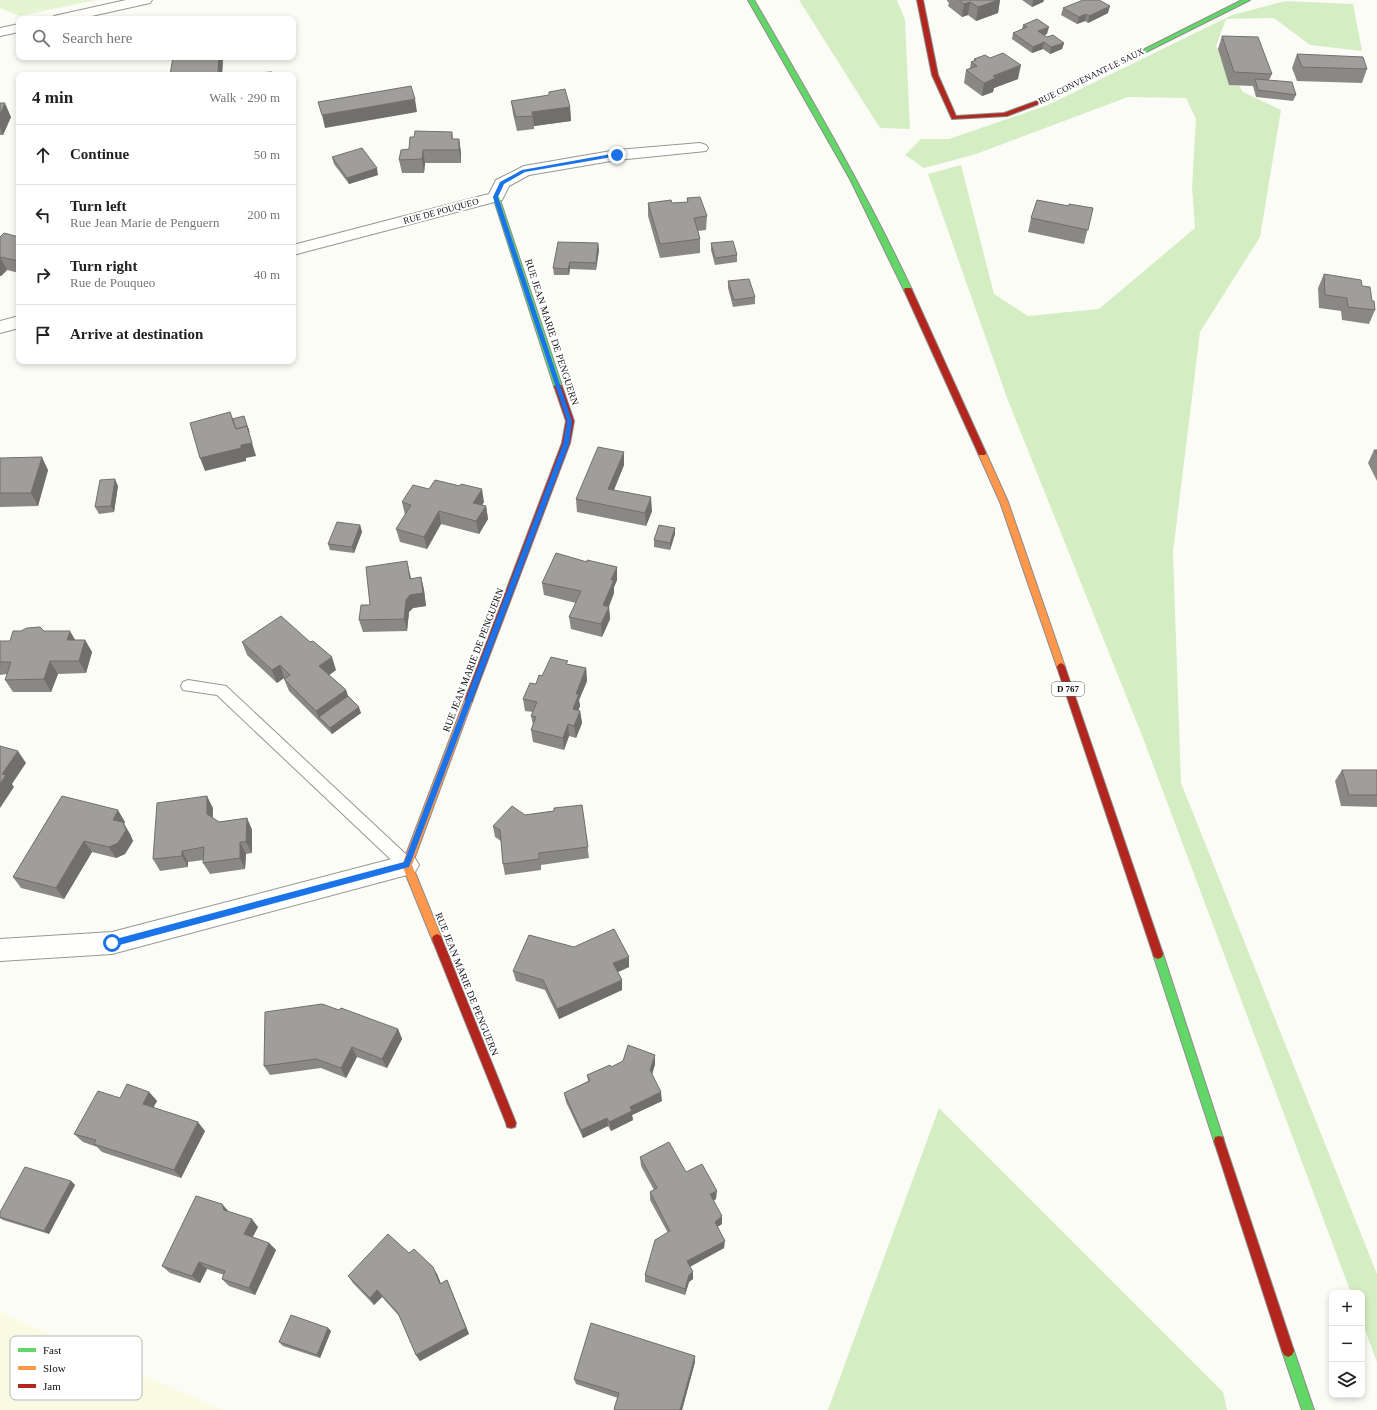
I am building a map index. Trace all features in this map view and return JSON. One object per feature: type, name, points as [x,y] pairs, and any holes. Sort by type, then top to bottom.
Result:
[{"type":"street","points":[[72,16],[145,0]]},
{"type":"street","name":"D 767","points":[[751,0],[833,143],[893,257],[1004,502],[1127,862],[1308,1410]]},
{"type":"street","name":"RUE CONVENANT LE SAUX","points":[[920,0],[935,75],[954,118],[1005,115],[1047,99],[1247,0]]},
{"type":"street","points":[[0,32],[16,29]]},
{"type":"street","points":[[496,197],[502,183],[524,171],[617,155],[700,148]]},
{"type":"street","name":"RUE DE POUQUEO","points":[[296,249],[496,197]]},
{"type":"street","name":"RUE JEAN MARIE DE PENGUERN","points":[[496,197],[570,421],[566,444],[407,865],[511,1123]]},
{"type":"street","points":[[0,327],[16,323]]},
{"type":"street","points":[[0,950],[112,943],[407,865]]},
{"type":"lane","points":[[188,686],[221,690],[407,865]]},
{"type":"green space","points":[[0,0],[97,0],[19,16],[0,8]]},
{"type":"green space","points":[[799,0],[897,0],[905,20],[910,129],[880,128]]},
{"type":"green space","points":[[1285,1],[1353,4],[1362,51],[1310,45],[1274,18],[1226,19],[1216,46],[1243,92],[1281,110],[1260,237],[1200,332],[1173,552],[1181,783],[1377,1274],[1377,1362],[1365,1330],[1365,1290],[1350,1290],[1143,738],[1007,398],[928,174],[961,165],[994,294],[1028,316],[1099,309],[1195,228],[1192,187],[1196,119],[1186,98],[1128,97],[976,154],[924,168],[905,155],[921,139],[949,139],[1048,105],[1232,15]]},
{"type":"green space","points":[[939,1108],[1223,1392],[1227,1410],[828,1410]]},
{"type":"green space","points":[[0,1312],[54,1336],[10,1336],[10,1400],[142,1400],[142,1375],[222,1410],[0,1410]]},
{"type":"building","points":[[959,0],[999,0],[978,7],[970,2],[964,4]]},
{"type":"building","points":[[1083,0],[1099,0],[1110,6],[1089,16],[1086,14],[1079,17],[1063,8]]},
{"type":"building","points":[[1037,19],[1049,27],[1038,31],[1047,37],[1053,35],[1064,43],[1051,47],[1044,42],[1033,47],[1013,33],[1027,27],[1023,25]]},
{"type":"building","points":[[1222,36],[1258,37],[1272,74],[1234,72]]},
{"type":"building","points":[[1003,53],[1021,65],[993,76],[996,78],[984,83],[966,70],[977,66],[971,62],[976,60],[974,59],[985,55],[990,58]]},
{"type":"building","points":[[1297,54],[1363,57],[1367,69],[1302,67]]},
{"type":"building","points":[[172,60],[219,60],[218,72],[170,72]]},
{"type":"building","points":[[1255,79],[1292,82],[1296,95],[1258,90]]},
{"type":"building","points":[[411,86],[415,99],[322,115],[318,102]]},
{"type":"building","points":[[565,89],[570,107],[532,112],[533,116],[516,117],[511,101],[549,95],[549,92]]},
{"type":"building","points":[[0,103],[5,103],[0,115]]},
{"type":"building","points":[[415,131],[452,132],[452,139],[459,139],[459,150],[423,150],[422,159],[399,160],[401,150],[409,149],[410,137],[414,137]]},
{"type":"building","points":[[362,148],[377,168],[347,178],[332,157]]},
{"type":"building","points":[[700,197],[707,216],[694,218],[700,239],[660,244],[648,203],[671,200],[672,203],[688,202],[687,198]]},
{"type":"building","points":[[1037,200],[1069,206],[1069,204],[1093,208],[1088,230],[1031,218]]},
{"type":"building","points":[[4,233],[16,236],[16,260],[0,257],[0,237]]},
{"type":"building","points":[[733,241],[737,255],[715,258],[711,243]]},
{"type":"building","points":[[558,242],[598,243],[596,263],[570,262],[568,269],[553,268]]},
{"type":"building","points":[[1324,274],[1361,280],[1362,286],[1370,287],[1375,310],[1348,307],[1347,298],[1325,295]]},
{"type":"building","points":[[749,279],[755,297],[734,300],[728,281]]},
{"type":"building","points":[[230,412],[236,429],[247,426],[252,443],[241,445],[241,448],[200,458],[190,423]]},
{"type":"building","points":[[244,416],[249,432],[247,426],[236,429],[232,419]]},
{"type":"building","points":[[598,447],[624,452],[608,489],[651,497],[645,513],[576,499]]},
{"type":"building","points":[[42,457],[31,493],[0,493],[0,458]]},
{"type":"building","points":[[115,479],[111,506],[95,507],[100,480]]},
{"type":"building","points":[[435,480],[482,489],[473,503],[486,506],[476,521],[439,511],[424,537],[396,529],[411,505],[402,502],[413,485],[429,489]]},
{"type":"building","points":[[337,522],[360,525],[352,547],[328,544]]},
{"type":"building","points":[[659,525],[675,528],[670,543],[654,540]]},
{"type":"building","points":[[556,553],[587,562],[587,560],[617,567],[611,580],[614,580],[603,605],[609,607],[601,624],[569,617],[581,591],[542,583]]},
{"type":"building","points":[[407,561],[410,579],[421,577],[423,593],[410,595],[406,600],[404,619],[359,620],[361,605],[370,605],[366,567]]},
{"type":"building","points":[[281,616],[310,642],[313,641],[332,657],[319,666],[346,690],[316,711],[284,679],[290,675],[280,665],[272,670],[242,642]]},
{"type":"building","points":[[40,627],[44,631],[70,631],[67,640],[85,640],[79,661],[50,661],[44,679],[5,680],[11,662],[0,662],[0,641],[10,641],[13,631]]},
{"type":"building","points":[[551,657],[568,661],[566,664],[586,668],[576,694],[579,694],[573,709],[580,711],[574,726],[568,724],[563,738],[531,730],[536,717],[531,716],[537,702],[523,699],[530,683],[536,684],[539,675],[542,676]]},
{"type":"building","points":[[348,696],[359,707],[330,728],[319,717]]},
{"type":"building","points":[[0,746],[18,751],[2,774],[6,775],[0,784]]},
{"type":"building","points":[[1342,770],[1377,770],[1377,795],[1349,795]]},
{"type":"building","points":[[62,796],[118,810],[113,820],[123,822],[126,830],[118,843],[109,847],[84,841],[56,888],[13,877]]},
{"type":"building","points":[[207,796],[207,814],[219,822],[247,818],[246,842],[240,842],[240,858],[203,863],[204,847],[182,851],[182,856],[153,859],[157,803]]},
{"type":"building","points":[[582,805],[588,847],[539,853],[539,859],[503,864],[500,830],[493,826],[512,806],[525,815],[554,811],[554,808]]},
{"type":"building","points":[[614,929],[629,957],[613,963],[622,980],[557,1009],[543,980],[513,971],[529,935],[574,947]]},
{"type":"building","points":[[322,1004],[339,1010],[341,1008],[398,1029],[382,1059],[352,1047],[341,1068],[316,1059],[264,1066],[265,1012]]},
{"type":"building","points":[[628,1045],[655,1055],[650,1070],[661,1092],[630,1107],[632,1111],[609,1122],[607,1118],[581,1130],[564,1093],[590,1081],[587,1075],[610,1065],[611,1067],[623,1061]]},
{"type":"building","points":[[127,1084],[149,1092],[143,1104],[198,1122],[174,1170],[94,1144],[96,1140],[74,1134],[98,1091],[120,1098]]},
{"type":"building","points":[[669,1142],[686,1172],[702,1164],[717,1191],[710,1194],[722,1216],[715,1222],[725,1241],[687,1261],[693,1272],[689,1275],[685,1289],[645,1275],[655,1240],[670,1231],[650,1192],[657,1188],[640,1157]]},
{"type":"building","points":[[25,1167],[71,1181],[44,1231],[0,1217],[0,1212]]},
{"type":"building","points":[[196,1196],[222,1204],[224,1210],[252,1219],[244,1234],[269,1243],[249,1288],[222,1279],[225,1271],[199,1262],[192,1276],[162,1266]]},
{"type":"building","points":[[388,1234],[409,1253],[414,1249],[433,1267],[440,1284],[447,1280],[466,1328],[416,1355],[398,1313],[377,1290],[370,1298],[348,1276]]},
{"type":"building","points":[[291,1315],[328,1328],[317,1355],[279,1342]]},
{"type":"building","points":[[591,1323],[695,1356],[680,1410],[616,1410],[614,1409],[619,1393],[574,1379]]},
{"type":"traffic: fast","points":[[751,0],[853,179],[908,290]]},
{"type":"traffic: fast","points":[[1126,60],[1247,0]]},
{"type":"traffic: fast","points":[[496,197],[558,386]]},
{"type":"traffic: fast","points":[[1158,954],[1219,1141]]},
{"type":"traffic: fast","points":[[1288,1351],[1308,1410]]},
{"type":"traffic: slow","points":[[982,453],[1004,502],[1061,667]]},
{"type":"traffic: slow","points":[[437,939],[407,865],[469,699]]},
{"type":"traffic: jam","points":[[920,0],[935,75],[954,118],[1005,115],[1047,99],[1126,60]]},
{"type":"traffic: jam","points":[[908,290],[982,453]]},
{"type":"traffic: jam","points":[[469,699],[566,443],[570,421],[558,386]]},
{"type":"traffic: jam","points":[[1061,667],[1158,954]]},
{"type":"traffic: jam","points":[[437,939],[511,1123]]},
{"type":"traffic: jam","points":[[1219,1141],[1288,1351]]},
{"type":"route","points":[[112,943],[407,865],[566,444],[570,421],[496,197],[502,183],[524,171],[617,155]]}]
